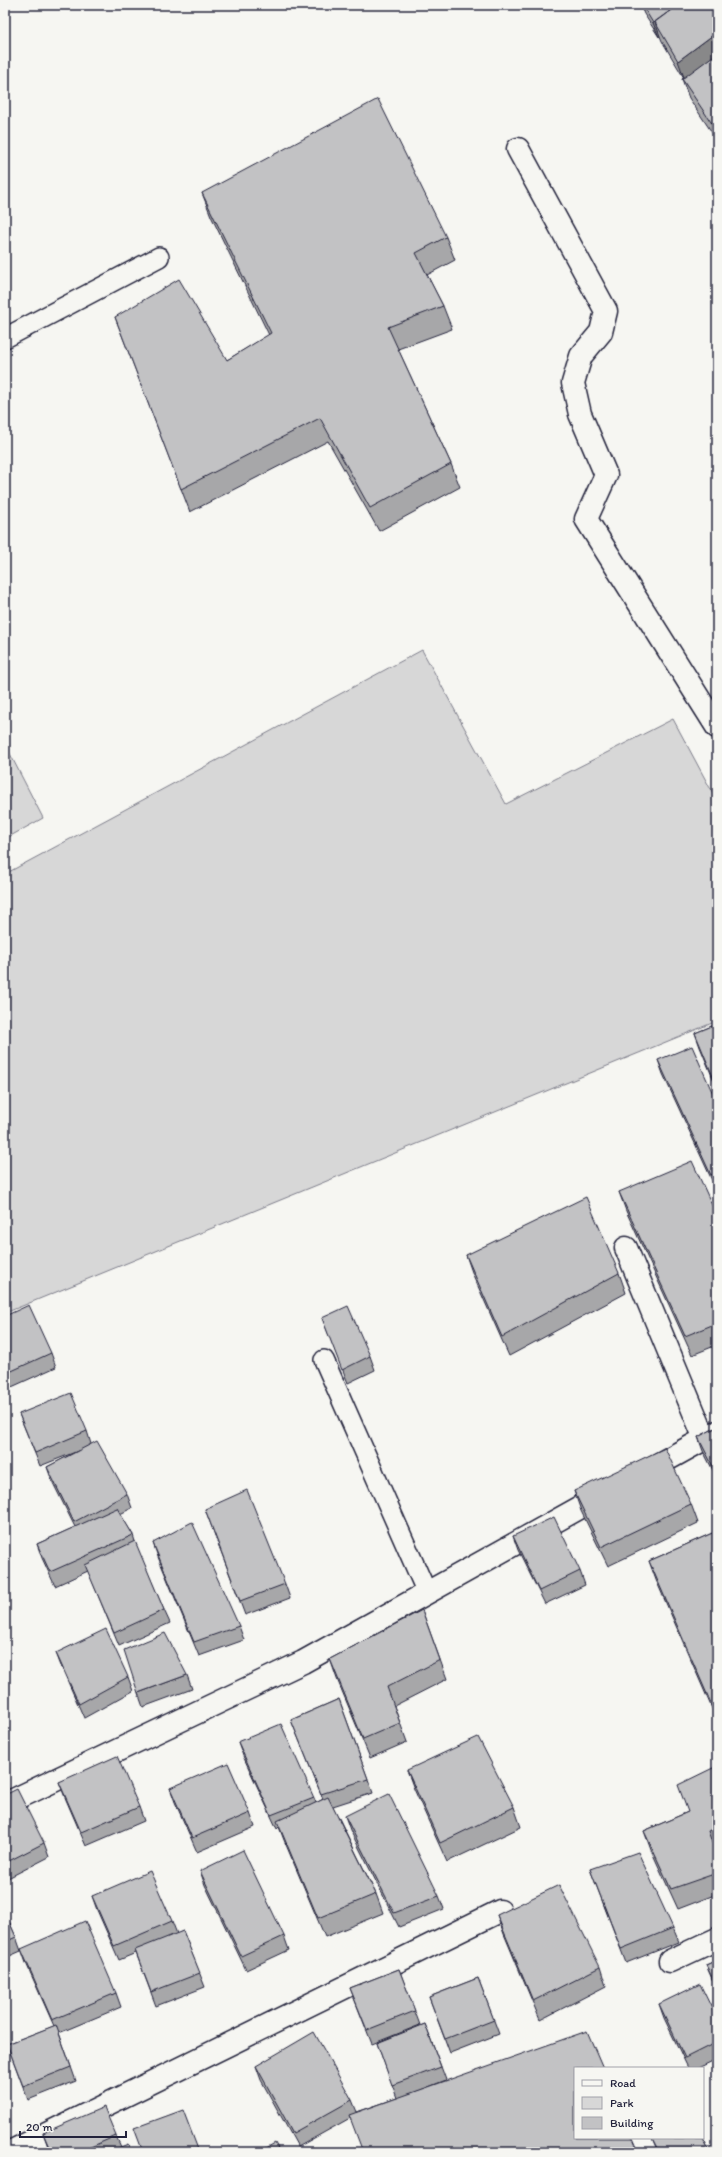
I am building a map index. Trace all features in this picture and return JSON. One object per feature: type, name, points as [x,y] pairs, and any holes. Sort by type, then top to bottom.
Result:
[{"type":"street","points":[[518,149],[606,311],[601,332],[581,356],[573,383],[580,414],[606,475],[586,519],[717,727]]},
{"type":"street","points":[[5,1804],[303,1662],[711,1435],[626,1248]]},
{"type":"street","points":[[10,2147],[500,1911]]},
{"type":"street","points":[[670,1961],[717,1939]]},
{"type":"lane","points":[[5,338],[159,257]]},
{"type":"lane","points":[[324,1360],[427,1593]]},
{"type":"green space","points":[[422,650],[506,804],[673,719],[717,801],[717,1021],[5,1313],[5,874]]},
{"type":"green space","points":[[5,744],[43,818],[5,839]]},
{"type":"building","points":[[642,5],[678,5],[653,23]]},
{"type":"building","points":[[678,5],[717,5],[717,32],[678,61],[655,22]]},
{"type":"building","points":[[717,53],[717,131],[682,79]]},
{"type":"building","points":[[378,99],[446,237],[416,253],[443,306],[388,327],[451,464],[370,508],[320,418],[181,489],[115,317],[179,279],[227,360],[271,333],[202,193]]},
{"type":"building","points":[[717,1024],[717,1086],[695,1033]]},
{"type":"building","points":[[692,1046],[717,1103],[717,1172],[711,1175],[658,1060]]},
{"type":"building","points":[[692,1161],[717,1216],[717,1323],[685,1336],[619,1192]]},
{"type":"building","points":[[586,1197],[619,1273],[502,1337],[466,1255]]},
{"type":"building","points":[[29,1305],[51,1353],[5,1374],[5,1316]]},
{"type":"building","points":[[348,1306],[370,1356],[342,1370],[322,1318]]},
{"type":"building","points":[[71,1393],[87,1431],[35,1453],[19,1414]]},
{"type":"building","points":[[717,1427],[717,1474],[698,1437]]},
{"type":"building","points":[[97,1441],[127,1494],[74,1522],[47,1467]]},
{"type":"building","points":[[665,1448],[691,1504],[601,1547],[574,1491]]},
{"type":"building","points":[[247,1490],[285,1584],[240,1601],[205,1509]]},
{"type":"building","points":[[117,1508],[133,1535],[50,1572],[37,1544]]},
{"type":"building","points":[[554,1517],[580,1571],[539,1591],[513,1536]]},
{"type":"building","points":[[192,1522],[239,1626],[194,1642],[153,1543]]},
{"type":"building","points":[[717,1531],[717,1717],[649,1561]]},
{"type":"building","points":[[135,1541],[164,1610],[114,1633],[85,1565]]},
{"type":"building","points":[[422,1610],[440,1660],[387,1687],[400,1723],[363,1739],[330,1659]]},
{"type":"building","points":[[106,1629],[128,1677],[79,1704],[56,1653]]},
{"type":"building","points":[[165,1633],[187,1675],[138,1693],[124,1650]]},
{"type":"building","points":[[339,1699],[368,1779],[321,1794],[291,1720]]},
{"type":"building","points":[[281,1724],[314,1798],[271,1815],[238,1742]]},
{"type":"building","points":[[478,1737],[514,1807],[440,1843],[407,1770]]},
{"type":"building","points":[[117,1756],[139,1807],[81,1832],[59,1782]]},
{"type":"building","points":[[228,1763],[250,1813],[192,1838],[170,1788]]},
{"type":"building","points":[[717,1766],[717,1827],[708,1831],[717,1857],[717,1873],[671,1889],[644,1831],[688,1812],[678,1785]]},
{"type":"building","points":[[17,1789],[44,1843],[5,1863],[5,1795]]},
{"type":"building","points":[[389,1794],[439,1896],[394,1913],[345,1816]]},
{"type":"building","points":[[328,1797],[376,1894],[318,1918],[277,1821]]},
{"type":"building","points":[[243,1850],[284,1936],[241,1956],[200,1871]]},
{"type":"building","points":[[638,1852],[673,1928],[621,1949],[590,1869]]},
{"type":"building","points":[[150,1871],[172,1921],[114,1946],[92,1896]]},
{"type":"building","points":[[559,1885],[600,1967],[533,2001],[497,1915]]},
{"type":"building","points":[[5,1912],[16,1937],[5,1942]]},
{"type":"building","points":[[85,1921],[116,1993],[52,2020],[21,1949]]},
{"type":"building","points":[[183,1931],[200,1973],[151,1992],[135,1950]]},
{"type":"building","points":[[717,1960],[717,1987],[706,1965]]},
{"type":"building","points":[[399,1969],[415,2011],[367,2030],[350,1988]]},
{"type":"building","points":[[478,1978],[494,2020],[445,2039],[429,1997]]},
{"type":"building","points":[[700,1984],[717,2019],[717,2042],[685,2058],[659,2004]]},
{"type":"building","points":[[425,2024],[441,2067],[392,2085],[377,2043]]},
{"type":"building","points":[[56,2025],[71,2067],[23,2086],[7,2044]]},
{"type":"building","points":[[587,2031],[603,2067],[574,2067],[574,2139],[633,2139],[639,2152],[363,2152],[349,2115]]},
{"type":"building","points":[[314,2032],[352,2100],[293,2133],[256,2066]]},
{"type":"building","points":[[104,2107],[116,2136],[79,2152],[51,2152],[43,2133]]},
{"type":"building","points":[[183,2110],[199,2152],[143,2152],[134,2128]]},
{"type":"building","points":[[652,2139],[704,2139],[710,2152],[659,2152]]},
{"type":"building","points":[[275,2143],[280,2152],[259,2152]]},
{"type":"building","points":[[128,2144],[131,2152],[108,2152]]}]
